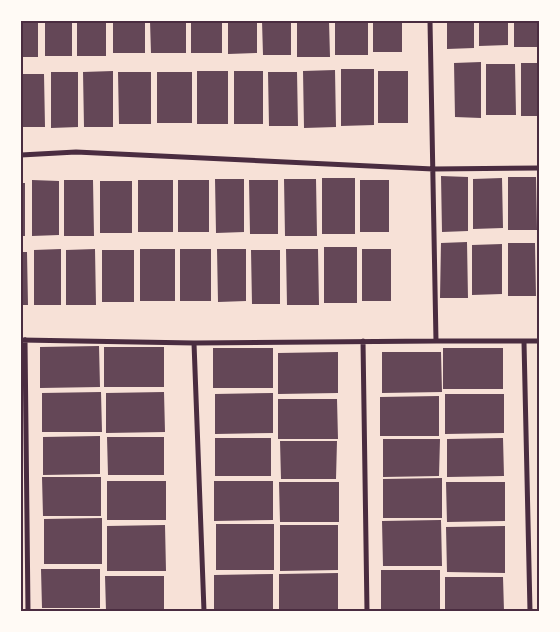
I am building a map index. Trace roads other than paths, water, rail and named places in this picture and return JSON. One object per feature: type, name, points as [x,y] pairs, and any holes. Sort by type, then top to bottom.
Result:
[{"type":"street","points":[[430,21],[436,341]]},
{"type":"street","points":[[21,155],[76,152],[433,169],[539,168]]},
{"type":"street","points":[[28,611],[23,340],[539,342]]},
{"type":"street","points":[[194,342],[204,611]]},
{"type":"street","points":[[363,342],[367,611]]},
{"type":"street","points":[[524,342],[530,611]]}]
